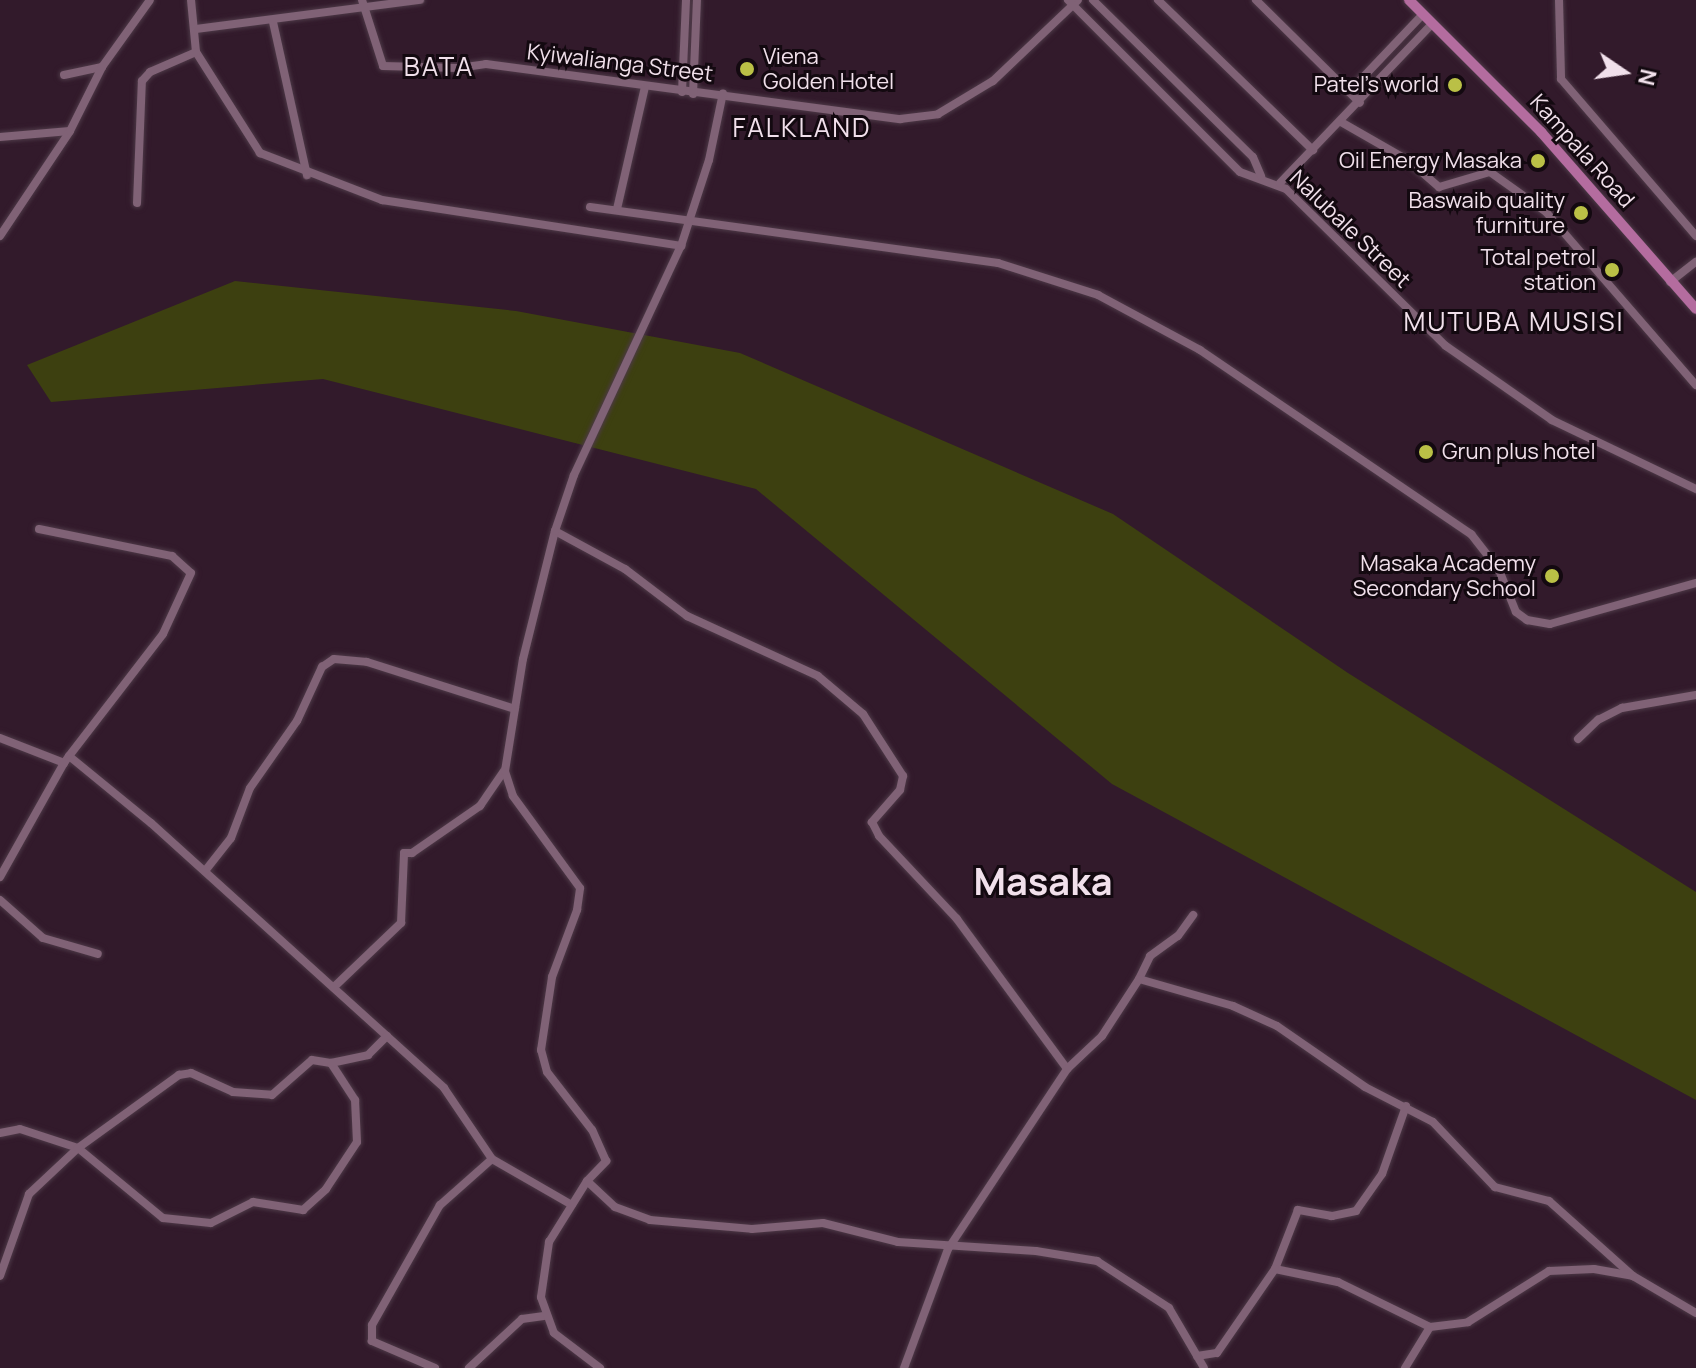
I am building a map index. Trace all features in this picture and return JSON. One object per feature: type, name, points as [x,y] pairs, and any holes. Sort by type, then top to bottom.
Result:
[{"type":"main road","name":"Kampala Road","points":[[1409,0],[1541,132],[1696,309]]},
{"type":"street","points":[[0,236],[70,131],[102,67],[150,0]]},
{"type":"street","points":[[191,0],[196,52],[260,153],[307,175],[382,200],[681,246]]},
{"type":"street","points":[[196,29],[273,22],[362,4],[420,0]]},
{"type":"street","points":[[682,92],[686,0]]},
{"type":"street","points":[[693,94],[697,0]]},
{"type":"street","name":"Nalubale Street","points":[[1093,0],[1253,157],[1261,176]]},
{"type":"street","points":[[1158,0],[1313,150]]},
{"type":"street","points":[[1256,0],[1360,103]]},
{"type":"street","points":[[1559,0],[1561,79],[1696,236]]},
{"type":"street","name":"Kyiwalianga Street","points":[[362,4],[383,66],[458,68],[486,64],[693,94],[723,93],[880,117],[938,114],[993,81],[1073,2]]},
{"type":"street","name":"Nalubale Street","points":[[1073,2],[1240,172],[1280,183],[1467,362],[1552,420],[1696,489]]},
{"type":"street","points":[[1349,92],[1423,14]]},
{"type":"street","points":[[273,22],[307,175]]},
{"type":"street","points":[[1280,183],[1360,103],[1433,23]]},
{"type":"street","points":[[137,203],[137,95],[142,81],[150,72],[196,52]]},
{"type":"street","points":[[64,75],[102,67]]},
{"type":"street","points":[[617,209],[645,87]]},
{"type":"street","points":[[334,987],[397,931],[404,916],[404,853],[412,853],[480,806],[505,771],[515,709],[555,531],[574,475],[681,246],[723,93]]},
{"type":"street","points":[[1341,122],[1409,161],[1439,187],[1490,172],[1546,212],[1696,385]]},
{"type":"street","points":[[0,137],[70,131]]},
{"type":"street","points":[[590,207],[690,217],[1029,270],[1147,318],[1471,534],[1499,570],[1516,612],[1527,620],[1550,624],[1696,583]]},
{"type":"street","points":[[1670,282],[1696,262]]},
{"type":"street","points":[[0,877],[66,759],[163,634],[191,573],[172,556],[39,529]]},
{"type":"street","points":[[555,531],[625,569],[687,616],[818,676],[863,714],[903,776],[900,790],[872,822],[879,836],[957,919],[1067,1069]]},
{"type":"street","points":[[205,871],[231,838],[250,788],[297,721],[322,667],[334,659],[380,665],[515,709]]},
{"type":"street","points":[[1578,739],[1598,720],[1622,708],[1696,695]]},
{"type":"street","points":[[0,738],[66,759],[205,871],[444,1088],[492,1159],[572,1205]]},
{"type":"street","points":[[505,771],[513,796],[580,888],[577,910],[552,977],[541,1050],[547,1072],[592,1130],[606,1161],[587,1181],[549,1242],[541,1271],[544,1316],[554,1333],[600,1368]]},
{"type":"street","points":[[0,900],[43,938],[98,954]]},
{"type":"street","points":[[904,1368],[948,1249],[1067,1069],[1102,1036],[1139,979],[1150,956],[1178,936],[1193,915]]},
{"type":"street","points":[[1139,979],[1259,1016],[1365,1087],[1433,1122],[1495,1187],[1549,1201],[1633,1276],[1696,1313]]},
{"type":"street","points":[[0,1276],[29,1194],[78,1148],[179,1075],[191,1073],[233,1092],[272,1095],[312,1060],[331,1063],[368,1055],[387,1036]]},
{"type":"street","points":[[0,1133],[20,1129],[78,1148],[163,1218],[211,1223],[253,1202],[303,1210],[326,1189],[357,1142],[355,1100],[331,1063]]},
{"type":"street","points":[[1197,1356],[1217,1353],[1275,1269],[1302,1208],[1332,1216],[1356,1211],[1382,1174],[1406,1106]]},
{"type":"street","points":[[435,1368],[372,1341],[372,1325],[440,1205],[492,1159]]},
{"type":"street","points":[[587,1181],[615,1207],[650,1220],[763,1229],[823,1223],[948,1249],[1036,1251],[1097,1261],[1169,1308],[1204,1368]]},
{"type":"street","points":[[1275,1269],[1338,1282],[1430,1327],[1468,1322],[1549,1271],[1594,1269],[1633,1276]]},
{"type":"street","points":[[469,1368],[522,1319],[544,1316]]},
{"type":"street","points":[[1405,1368],[1430,1327]]},
{"type":"green space","points":[[235,281],[516,311],[740,353],[1113,514],[1348,673],[1696,892],[1696,1100],[1112,784],[756,489],[323,379],[51,402],[27,365]]},
{"type":"place","name":"Viena Golden Hotel","points":[[747,69]]},
{"type":"place","name":"Patel's world","points":[[1455,85]]},
{"type":"place","name":"Oil Energy Masaka","points":[[1538,161]]},
{"type":"place","name":"Baswaib quality furniture","points":[[1581,213]]},
{"type":"place","name":"Total petrol station","points":[[1612,270]]},
{"type":"place","name":"Grun plus hotel","points":[[1426,452]]},
{"type":"place","name":"Masaka Academy Secondary School","points":[[1552,576]]},
{"type":"district","name":"BATA","points":[[439,67]]},
{"type":"district","name":"FALKLAND","points":[[802,128]]},
{"type":"district","name":"MUTUBA MUSISI","points":[[1514,322]]},
{"type":"district","name":"Masaka","points":[[1043,881]]}]
